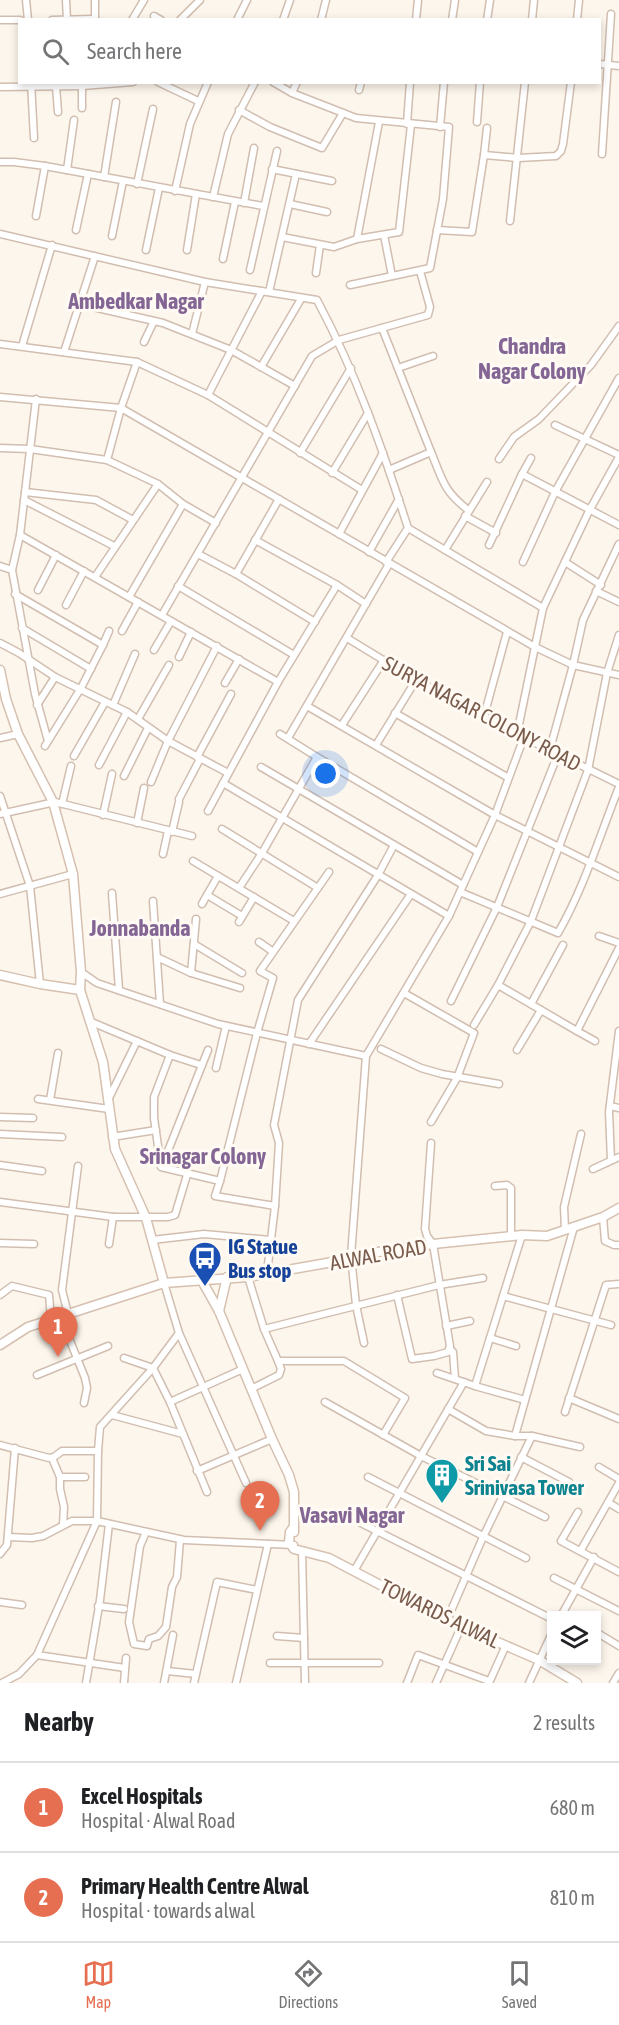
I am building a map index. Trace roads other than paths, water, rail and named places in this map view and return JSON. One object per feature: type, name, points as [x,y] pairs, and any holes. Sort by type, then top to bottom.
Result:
[{"type":"main road","points":[[0,670],[6,699],[18,734],[57,803],[73,874],[81,972],[80,990],[102,1062],[112,1137],[121,1165],[146,1218],[164,1283]]},
{"type":"main road","points":[[0,975],[80,990]]},
{"type":"main road","name":"ALWAL ROAD","points":[[0,1345],[28,1327],[164,1283],[248,1277],[327,1263],[351,1256],[433,1244],[522,1235],[547,1236],[603,1217],[619,1208]]},
{"type":"main road","points":[[219,1311],[227,1277]]},
{"type":"main road","points":[[201,1279],[219,1311],[293,1488],[293,1539],[297,1548]]},
{"type":"main road","name":"TOWARDS ALWAL","points":[[297,1548],[329,1558],[447,1620],[539,1660],[571,1682]]},
{"type":"street","points":[[26,0],[28,18]]},
{"type":"street","points":[[66,0],[67,18]]},
{"type":"street","points":[[94,18],[95,0]]},
{"type":"street","points":[[133,18],[144,0]]},
{"type":"street","points":[[182,18],[200,0]]},
{"type":"street","points":[[238,18],[247,0]]},
{"type":"street","points":[[284,18],[290,0]]},
{"type":"street","points":[[322,18],[326,0]]},
{"type":"street","points":[[416,18],[418,0]]},
{"type":"street","points":[[452,18],[455,0]]},
{"type":"street","points":[[487,18],[490,0]]},
{"type":"street","points":[[532,18],[534,0]]},
{"type":"street","points":[[577,18],[579,0]]},
{"type":"street","points":[[602,154],[611,14]]},
{"type":"street","points":[[0,20],[18,20]]},
{"type":"street","points":[[601,64],[619,66]]},
{"type":"street","points":[[0,87],[98,84]]},
{"type":"street","points":[[162,84],[198,101]]},
{"type":"street","points":[[177,91],[180,84]]},
{"type":"street","points":[[175,191],[190,124],[207,84]]},
{"type":"street","points":[[213,197],[227,138],[254,84]]},
{"type":"street","points":[[276,84],[292,93],[356,118],[449,127],[443,199],[430,268],[350,285]]},
{"type":"street","points":[[292,93],[296,84]]},
{"type":"street","points":[[359,90],[360,84]]},
{"type":"street","points":[[282,237],[334,247],[357,239],[399,232],[409,124],[410,84]]},
{"type":"street","points":[[440,127],[444,84]]},
{"type":"street","points":[[477,122],[480,84]]},
{"type":"street","points":[[510,221],[525,84]]},
{"type":"street","points":[[484,155],[518,158],[556,156],[563,144],[571,84]]},
{"type":"street","points":[[32,85],[34,138]]},
{"type":"street","points":[[56,86],[58,112]]},
{"type":"street","points":[[82,86],[82,108]]},
{"type":"street","points":[[104,177],[116,102]]},
{"type":"street","points":[[137,184],[153,110]]},
{"type":"street","points":[[239,110],[270,127],[322,148],[342,113]]},
{"type":"street","points":[[66,170],[74,120]]},
{"type":"street","points":[[357,239],[379,122]]},
{"type":"street","points":[[437,230],[472,232],[487,128]]},
{"type":"street","points":[[244,203],[254,148]]},
{"type":"street","points":[[250,270],[277,151]]},
{"type":"street","points":[[0,162],[45,166],[263,207]]},
{"type":"street","points":[[36,216],[45,166]]},
{"type":"street","points":[[272,169],[332,182]]},
{"type":"street","points":[[76,230],[88,174]]},
{"type":"street","points":[[208,395],[265,291],[282,237],[296,174]]},
{"type":"street","points":[[112,236],[123,182]]},
{"type":"street","points":[[146,250],[159,188]]},
{"type":"street","points":[[187,250],[196,194]]},
{"type":"street","points":[[223,259],[236,202]]},
{"type":"street","points":[[290,204],[327,212]]},
{"type":"street","points":[[0,234],[206,282],[317,300],[351,368],[408,528],[543,608]]},
{"type":"street","points":[[384,235],[393,276]]},
{"type":"street","points":[[22,346],[52,245]]},
{"type":"street","points":[[316,273],[320,245]]},
{"type":"street","points":[[64,352],[95,256]]},
{"type":"street","points":[[162,615],[312,356],[339,340],[428,315],[430,307],[420,271]]},
{"type":"street","points":[[192,334],[206,282]]},
{"type":"street","points":[[261,367],[300,299]]},
{"type":"street","points":[[80,304],[154,321],[192,334],[231,350],[295,386]]},
{"type":"street","points":[[144,342],[154,321]]},
{"type":"street","points":[[499,459],[514,437],[539,419],[591,365],[619,326]]},
{"type":"street","points":[[382,328],[450,496],[467,513],[496,532]]},
{"type":"street","points":[[0,344],[137,362],[208,395],[362,490]]},
{"type":"street","points":[[398,368],[433,356]]},
{"type":"street","points":[[107,460],[121,408],[137,362]]},
{"type":"street","points":[[300,453],[351,368]]},
{"type":"street","points":[[523,562],[555,492],[619,378]]},
{"type":"street","points":[[0,397],[121,408],[534,647],[573,665],[619,675]]},
{"type":"street","points":[[36,399],[20,535],[12,570],[46,743],[81,688],[109,631]]},
{"type":"street","points":[[332,473],[368,413]]},
{"type":"street","points":[[364,1343],[356,1305],[351,1256],[366,1056],[449,916],[495,815],[521,735],[534,647],[543,608],[589,511],[619,456],[586,438],[555,425]]},
{"type":"street","points":[[0,448],[30,449],[107,460],[158,484],[183,504],[216,523]]},
{"type":"street","points":[[389,470],[431,452]]},
{"type":"street","points":[[339,534],[383,453]]},
{"type":"street","points":[[489,545],[531,458]]},
{"type":"street","points":[[522,474],[619,525]]},
{"type":"street","points":[[445,550],[487,482]]},
{"type":"street","points":[[95,577],[158,484]]},
{"type":"street","points":[[24,496],[96,500],[133,520]]},
{"type":"street","points":[[24,496],[114,546]]},
{"type":"street","points":[[369,552],[399,499]]},
{"type":"street","points":[[236,574],[279,500]]},
{"type":"street","points":[[129,597],[183,504]]},
{"type":"street","points":[[288,738],[408,528]]},
{"type":"street","points":[[20,535],[278,682]]},
{"type":"street","points":[[255,540],[337,585],[366,604]]},
{"type":"street","points":[[550,749],[583,620],[619,544]]},
{"type":"street","points":[[198,554],[236,574],[315,622]]},
{"type":"street","points":[[38,590],[56,555]]},
{"type":"street","points":[[565,562],[601,585]]},
{"type":"street","points":[[0,566],[12,570]]},
{"type":"street","points":[[66,606],[84,571]]},
{"type":"street","points":[[178,585],[294,655]]},
{"type":"street","points":[[208,811],[278,682],[337,585]]},
{"type":"street","points":[[596,591],[619,602]]},
{"type":"street","points":[[15,594],[102,645]]},
{"type":"street","points":[[122,631],[138,602]]},
{"type":"street","points":[[154,650],[171,621]]},
{"type":"street","points":[[22,628],[91,669]]},
{"type":"street","points":[[179,657],[191,632]]},
{"type":"street","points":[[484,716],[507,632]]},
{"type":"street","points":[[474,1025],[498,985],[531,921],[588,770],[607,673],[619,635]]},
{"type":"street","name":"SURYA NAGAR COLONY ROAD","points":[[347,638],[416,680],[619,785]]},
{"type":"street","points":[[0,644],[28,658],[55,677],[127,712],[168,741],[228,773]]},
{"type":"street","points":[[151,782],[168,741],[217,646]]},
{"type":"street","points":[[113,705],[135,654]]},
{"type":"street","points":[[225,683],[239,659]]},
{"type":"street","points":[[342,725],[384,660]]},
{"type":"street","points":[[138,719],[169,665]]},
{"type":"street","points":[[37,706],[55,677]]},
{"type":"street","points":[[376,745],[416,680]]},
{"type":"street","points":[[163,854],[179,800],[231,694]]},
{"type":"street","points":[[74,756],[105,702]]},
{"type":"street","points":[[307,706],[526,832],[619,877]]},
{"type":"street","points":[[99,765],[127,712]]},
{"type":"street","points":[[395,713],[507,777]]},
{"type":"street","points":[[124,776],[148,728]]},
{"type":"street","points":[[0,738],[18,734]]},
{"type":"street","points":[[280,734],[478,852]]},
{"type":"street","points":[[451,1000],[497,907],[558,754]]},
{"type":"street","points":[[239,888],[262,853],[317,757]]},
{"type":"street","points":[[57,803],[71,766]]},
{"type":"street","points":[[261,767],[394,845],[462,889],[558,933],[590,862],[619,785]]},
{"type":"street","points":[[103,815],[112,774]]},
{"type":"street","points":[[222,783],[449,916]]},
{"type":"street","points":[[137,823],[144,788]]},
{"type":"street","points":[[0,796],[3,813],[30,886],[40,984]]},
{"type":"street","points":[[3,813],[57,803],[192,836]]},
{"type":"street","points":[[222,829],[318,888]]},
{"type":"street","points":[[267,1273],[276,1206],[279,1143],[274,1125],[298,1000],[378,875],[394,845]]},
{"type":"street","points":[[193,861],[294,921]]},
{"type":"street","points":[[276,1206],[215,1197],[273,978],[260,971],[329,872]]},
{"type":"street","points":[[0,894],[73,874]]},
{"type":"street","points":[[202,904],[218,876]]},
{"type":"street","points":[[112,893],[119,990]]},
{"type":"street","points":[[309,1044],[411,894]]},
{"type":"street","points":[[207,895],[241,919],[254,897]]},
{"type":"street","points":[[153,901],[160,1004]]},
{"type":"street","points":[[191,973],[196,919]]},
{"type":"street","points":[[577,1031],[619,946],[599,936]]},
{"type":"street","points":[[258,942],[272,951]]},
{"type":"street","points":[[194,944],[242,973]]},
{"type":"street","points":[[531,1004],[563,945]]},
{"type":"street","points":[[157,957],[191,973],[240,988]]},
{"type":"street","points":[[81,972],[97,983],[226,1026],[366,1056]]},
{"type":"street","points":[[498,985],[595,1041]]},
{"type":"street","points":[[404,993],[474,1033],[457,1078],[431,1122]]},
{"type":"street","points":[[517,1050],[541,1010]]},
{"type":"street","points":[[89,1021],[170,1055],[201,1065]]},
{"type":"street","points":[[216,1068],[226,1026]]},
{"type":"street","points":[[611,1160],[610,1106],[619,1031]]},
{"type":"street","points":[[38,1099],[108,1105],[137,1041]]},
{"type":"street","points":[[381,1049],[421,1068],[457,1078],[499,1084]]},
{"type":"street","points":[[161,1167],[208,1050]]},
{"type":"street","points":[[50,1100],[58,1053]]},
{"type":"street","points":[[161,1167],[154,1118],[154,1097],[170,1055]]},
{"type":"street","points":[[610,1106],[619,1108]]},
{"type":"street","points":[[0,1117],[33,1118]]},
{"type":"street","points":[[112,1137],[156,1130]]},
{"type":"street","points":[[0,1134],[62,1137]]},
{"type":"street","points":[[565,1230],[564,1207],[580,1134]]},
{"type":"street","points":[[431,1143],[425,1229],[433,1244],[450,1349],[453,1352],[455,1379]]},
{"type":"street","points":[[593,1169],[619,1157]]},
{"type":"street","points":[[0,1165],[42,1171]]},
{"type":"street","points":[[60,1316],[78,1166]]},
{"type":"street","points":[[161,1167],[220,1181]]},
{"type":"street","points":[[0,1202],[113,1217],[168,1217],[175,1215],[187,1175]]},
{"type":"street","points":[[495,1186],[507,1185],[511,1188],[512,1236]]},
{"type":"street","points":[[110,1244],[113,1217]]},
{"type":"street","points":[[603,1217],[605,1241],[619,1245]]},
{"type":"street","points":[[515,1436],[574,1227]]},
{"type":"street","points":[[152,1240],[204,1234],[270,1240]]},
{"type":"street","points":[[475,1386],[522,1235]]},
{"type":"street","points":[[0,1243],[34,1244]]},
{"type":"street","points":[[248,1277],[264,1329],[281,1369],[279,1375],[251,1389]]},
{"type":"street","points":[[264,1329],[439,1285],[483,1278]]},
{"type":"street","points":[[164,1283],[179,1333],[246,1483]]},
{"type":"street","points":[[565,1412],[606,1285],[619,1284]]},
{"type":"street","points":[[0,1295],[12,1286],[49,1295],[86,1378],[84,1403]]},
{"type":"street","points":[[397,1295],[412,1359],[444,1354],[450,1349]]},
{"type":"street","points":[[503,1296],[611,1325]]},
{"type":"street","points":[[446,1326],[470,1321]]},
{"type":"street","points":[[2,1683],[19,1674],[37,1655],[97,1521],[99,1430],[153,1368],[179,1333]]},
{"type":"street","points":[[490,1338],[516,1346]]},
{"type":"street","points":[[37,1375],[108,1346]]},
{"type":"street","points":[[124,1358],[153,1368],[170,1402],[207,1492]]},
{"type":"street","points":[[278,1361],[344,1361],[405,1398],[383,1436]]},
{"type":"street","points":[[170,1402],[243,1369]]},
{"type":"street","points":[[437,1373],[525,1400]]},
{"type":"street","points":[[354,1571],[464,1382]]},
{"type":"street","points":[[569,1398],[619,1419]]},
{"type":"street","points":[[325,1402],[421,1456],[545,1517]]},
{"type":"street","points":[[448,1409],[486,1431],[515,1436],[532,1436],[579,1447]]},
{"type":"street","points":[[112,1415],[183,1434]]},
{"type":"street","points":[[447,1620],[483,1537],[532,1436]]},
{"type":"street","points":[[197,1471],[272,1439]]},
{"type":"street","points":[[0,1445],[52,1458]]},
{"type":"street","points":[[0,1554],[6,1549],[8,1537],[15,1448]]},
{"type":"street","points":[[52,1458],[62,1450],[98,1450]]},
{"type":"street","points":[[521,1457],[569,1482]]},
{"type":"street","points":[[52,1458],[60,1477],[64,1507],[63,1525]]},
{"type":"street","points":[[581,1550],[609,1503],[619,1481],[599,1467]]},
{"type":"street","points":[[60,1477],[85,1477]]},
{"type":"street","points":[[368,1477],[526,1558]]},
{"type":"street","points":[[609,1503],[619,1509]]},
{"type":"street","points":[[578,1512],[561,1541],[619,1572]]},
{"type":"street","points":[[8,1537],[43,1536],[78,1520],[97,1521],[180,1540],[268,1544],[297,1548],[305,1683]]},
{"type":"street","points":[[361,1522],[547,1617]]},
{"type":"street","points":[[86,1683],[109,1524]]},
{"type":"street","points":[[146,1532],[140,1546],[129,1622],[134,1644],[147,1646],[149,1639],[158,1636],[166,1627],[172,1587],[177,1577],[180,1540]]},
{"type":"street","points":[[237,1683],[268,1544]]},
{"type":"street","points":[[566,1611],[576,1588],[594,1557]]},
{"type":"street","points":[[554,1578],[619,1611]]},
{"type":"street","points":[[194,1683],[217,1582],[257,1590]]},
{"type":"street","points":[[0,1602],[22,1605]]},
{"type":"street","points":[[98,1606],[124,1609]]},
{"type":"street","points":[[436,1683],[462,1625]]},
{"type":"street","points":[[164,1683],[173,1635]]},
{"type":"street","points":[[601,1635],[619,1646]]},
{"type":"street","points":[[277,1636],[304,1638]]},
{"type":"street","points":[[529,1683],[547,1643]]},
{"type":"street","points":[[406,1683],[418,1655],[489,1682],[506,1645]]},
{"type":"street","points":[[37,1655],[125,1668]]},
{"type":"street","points":[[124,1683],[126,1658]]},
{"type":"street","points":[[270,1663],[379,1663]]},
{"type":"street","points":[[167,1671],[196,1674]]},
{"type":"street","points":[[613,1683],[619,1673]]},
{"type":"place","name":"IG Statue Bus stop","points":[[205,1287]]},
{"type":"place","name":"Excel Hospitals","points":[[58,1357]]},
{"type":"place","name":"Sri Sai Srinivasa Tower","points":[[442,1504]]},
{"type":"place","name":"Primary Health Centre Alwal","points":[[260,1531]]},
{"type":"district","name":"Ambedkar Nagar","points":[[136,301]]},
{"type":"district","name":"Chandra Nagar Colony","points":[[532,358]]},
{"type":"district","name":"Jonnabanda","points":[[140,928]]},
{"type":"district","name":"Srinagar Colony","points":[[203,1156]]},
{"type":"district","name":"Vasavi Nagar","points":[[352,1515]]}]
